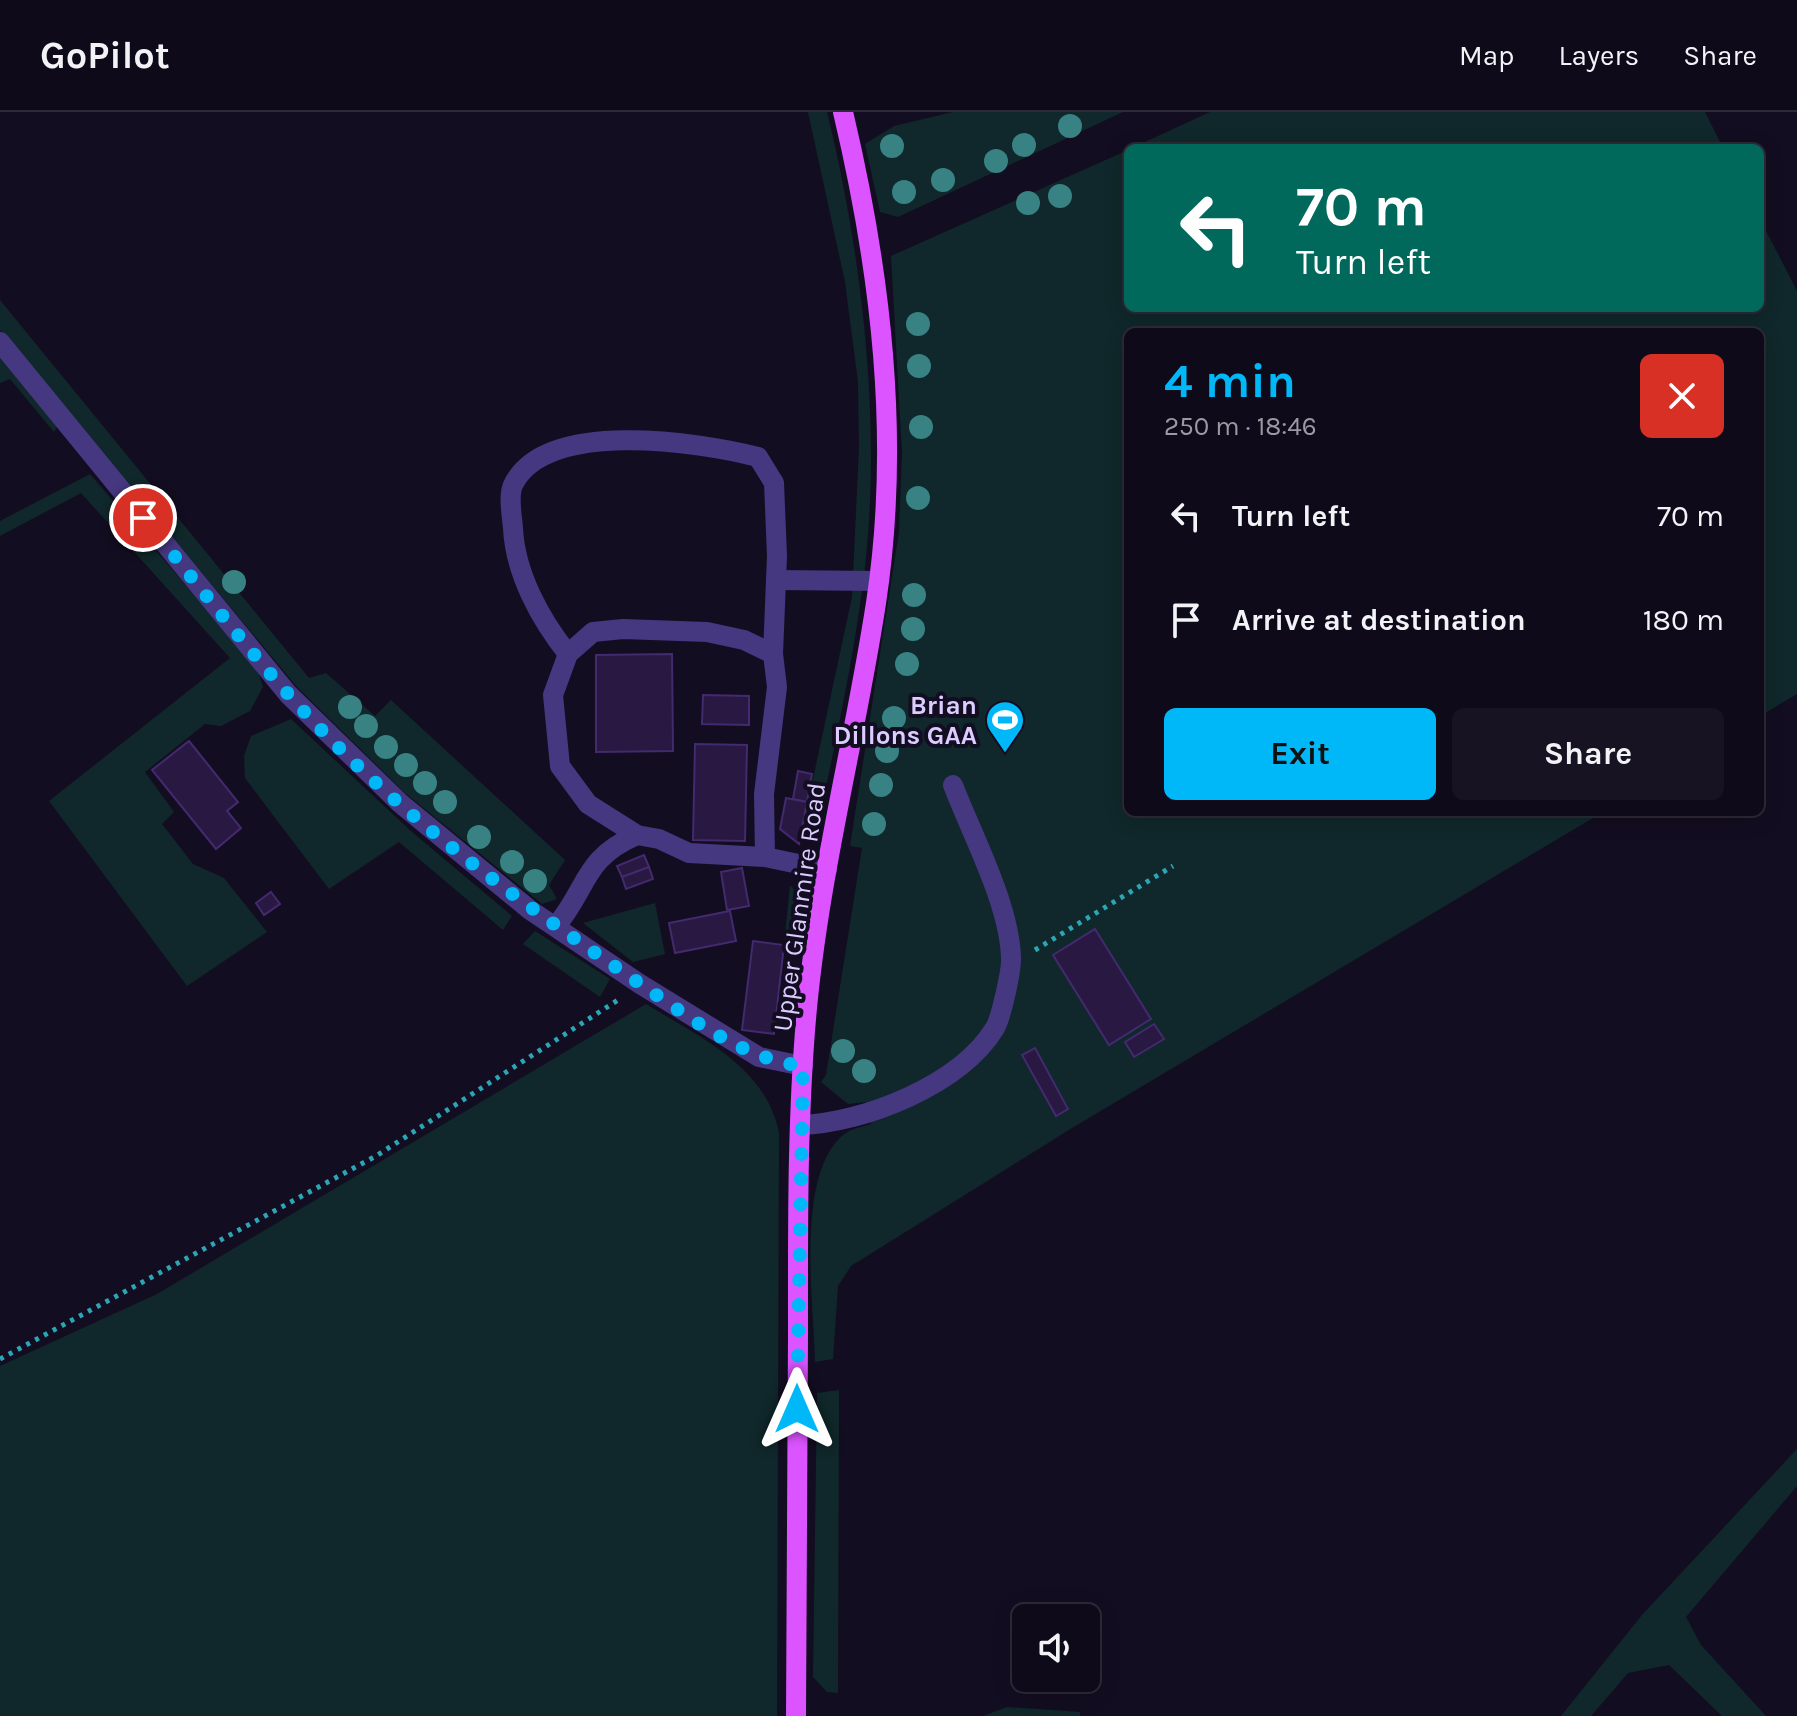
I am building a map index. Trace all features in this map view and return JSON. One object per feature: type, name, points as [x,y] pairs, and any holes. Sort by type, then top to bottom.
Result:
[{"type":"main road","name":"Upper Glanmire Road","points":[[796,1716],[803,1066],[827,870],[878,581],[886,467],[881,324],[871,241],[843,112]]},
{"type":"street","points":[[0,342],[288,694],[421,821],[519,901],[666,1000],[759,1057],[803,1066]]},
{"type":"street","points":[[568,654],[542,622],[514,546],[511,487],[531,461],[574,443],[706,444],[758,457],[774,483],[776,580],[773,654],[777,687],[764,794],[765,857]]},
{"type":"street","points":[[776,580],[878,581]]},
{"type":"street","points":[[773,654],[744,640],[707,632],[623,629],[593,632],[568,654],[553,695],[560,766],[588,804],[637,835],[659,839],[689,853],[765,857],[827,870]]},
{"type":"street","points":[[800,1125],[834,1124],[869,1114],[956,1069],[996,1027],[1011,958],[1002,911],[953,785]]},
{"type":"street","points":[[556,926],[570,909],[588,870],[614,845],[637,835]]},
{"type":"path","points":[[1011,958],[1032,952],[1173,866]]},
{"type":"path","points":[[0,1359],[376,1156],[611,1005]]},
{"type":"green space","points":[[808,112],[827,112],[851,226],[866,346],[871,467],[863,583],[844,700],[820,816],[812,831],[799,844],[852,597],[859,448],[858,382],[845,282]]},
{"type":"green space","points":[[953,112],[1123,112],[898,217],[880,212],[865,144],[894,126]]},
{"type":"green space","points":[[1210,112],[1705,112],[1721,144],[1141,144]]},
{"type":"green space","name":"Brian Dillons GAA","points":[[1124,152],[1124,312],[1764,312],[1764,227],[1797,291],[1797,694],[1764,714],[1764,328],[1124,328],[1124,816],[1596,816],[1072,1128],[851,1266],[838,1286],[833,1359],[815,1362],[811,1242],[818,1179],[828,1154],[843,1135],[871,1124],[866,1102],[848,1104],[821,1082],[826,1075],[862,848],[850,846],[899,532],[902,453],[891,256]]},
{"type":"green space","points":[[0,300],[309,678],[326,673],[375,716],[391,700],[565,860],[549,885],[557,899],[542,904],[405,793],[297,687],[0,330]]},
{"type":"green space","points":[[0,356],[57,427],[54,432],[10,379],[0,383]]},
{"type":"green space","points":[[90,474],[257,668],[263,687],[250,711],[221,726],[205,724],[145,772],[174,812],[162,824],[193,864],[224,878],[267,932],[187,986],[49,801],[230,658],[81,493],[0,536],[0,521]]},
{"type":"green space","points":[[291,719],[412,832],[512,916],[503,930],[399,842],[329,889],[245,778],[244,756],[251,736]]},
{"type":"green space","points":[[790,885],[800,899],[804,912],[802,943],[796,948],[784,945]]},
{"type":"green space","points":[[655,903],[665,954],[633,962],[583,923]]},
{"type":"green space","points":[[535,931],[610,979],[600,997],[523,944]]},
{"type":"green space","points":[[646,1004],[708,1042],[745,1071],[772,1110],[779,1133],[777,1716],[0,1716],[0,1366],[157,1294]]},
{"type":"green space","points":[[839,1390],[838,1693],[827,1692],[813,1677],[817,1393]]},
{"type":"green space","points":[[1797,1449],[1797,1486],[1686,1617],[1701,1645],[1766,1716],[1722,1716],[1669,1665],[1628,1673],[1591,1716],[1561,1716],[1642,1615]]},
{"type":"green space","points":[[1007,1707],[1080,1712],[1080,1716],[983,1716]]},
{"type":"building","points":[[672,654],[673,751],[596,752],[596,655]]},
{"type":"building","points":[[703,695],[749,696],[749,725],[702,724]]},
{"type":"building","points":[[189,741],[238,802],[227,811],[241,828],[216,849],[152,770]]},
{"type":"building","points":[[695,744],[747,745],[745,841],[693,840]]},
{"type":"building","points":[[798,771],[812,774],[807,802],[793,799]]},
{"type":"building","points":[[786,798],[807,802],[799,844],[780,829]]},
{"type":"building","points":[[644,855],[649,867],[622,877],[617,866]]},
{"type":"building","points":[[649,867],[653,879],[626,889],[622,877]]},
{"type":"building","points":[[742,868],[749,906],[727,910],[721,872]]},
{"type":"building","points":[[271,892],[280,904],[264,915],[256,903]]},
{"type":"building","points":[[730,911],[736,941],[675,953],[669,923]]},
{"type":"building","points":[[1095,929],[1151,1019],[1109,1045],[1053,955]]},
{"type":"building","points":[[753,941],[784,945],[774,1034],[742,1030]]},
{"type":"building","points":[[1154,1024],[1164,1039],[1134,1057],[1125,1042]]},
{"type":"building","points":[[1035,1048],[1068,1109],[1056,1116],[1022,1055]]},
{"type":"place","name":"Brian Dillons GAA","points":[[1005,754]]},
{"type":"route","points":[[143,518],[288,694],[400,803],[474,866],[530,910],[704,1025],[759,1057],[781,1064],[803,1066],[798,1177],[797,1409]]}]
